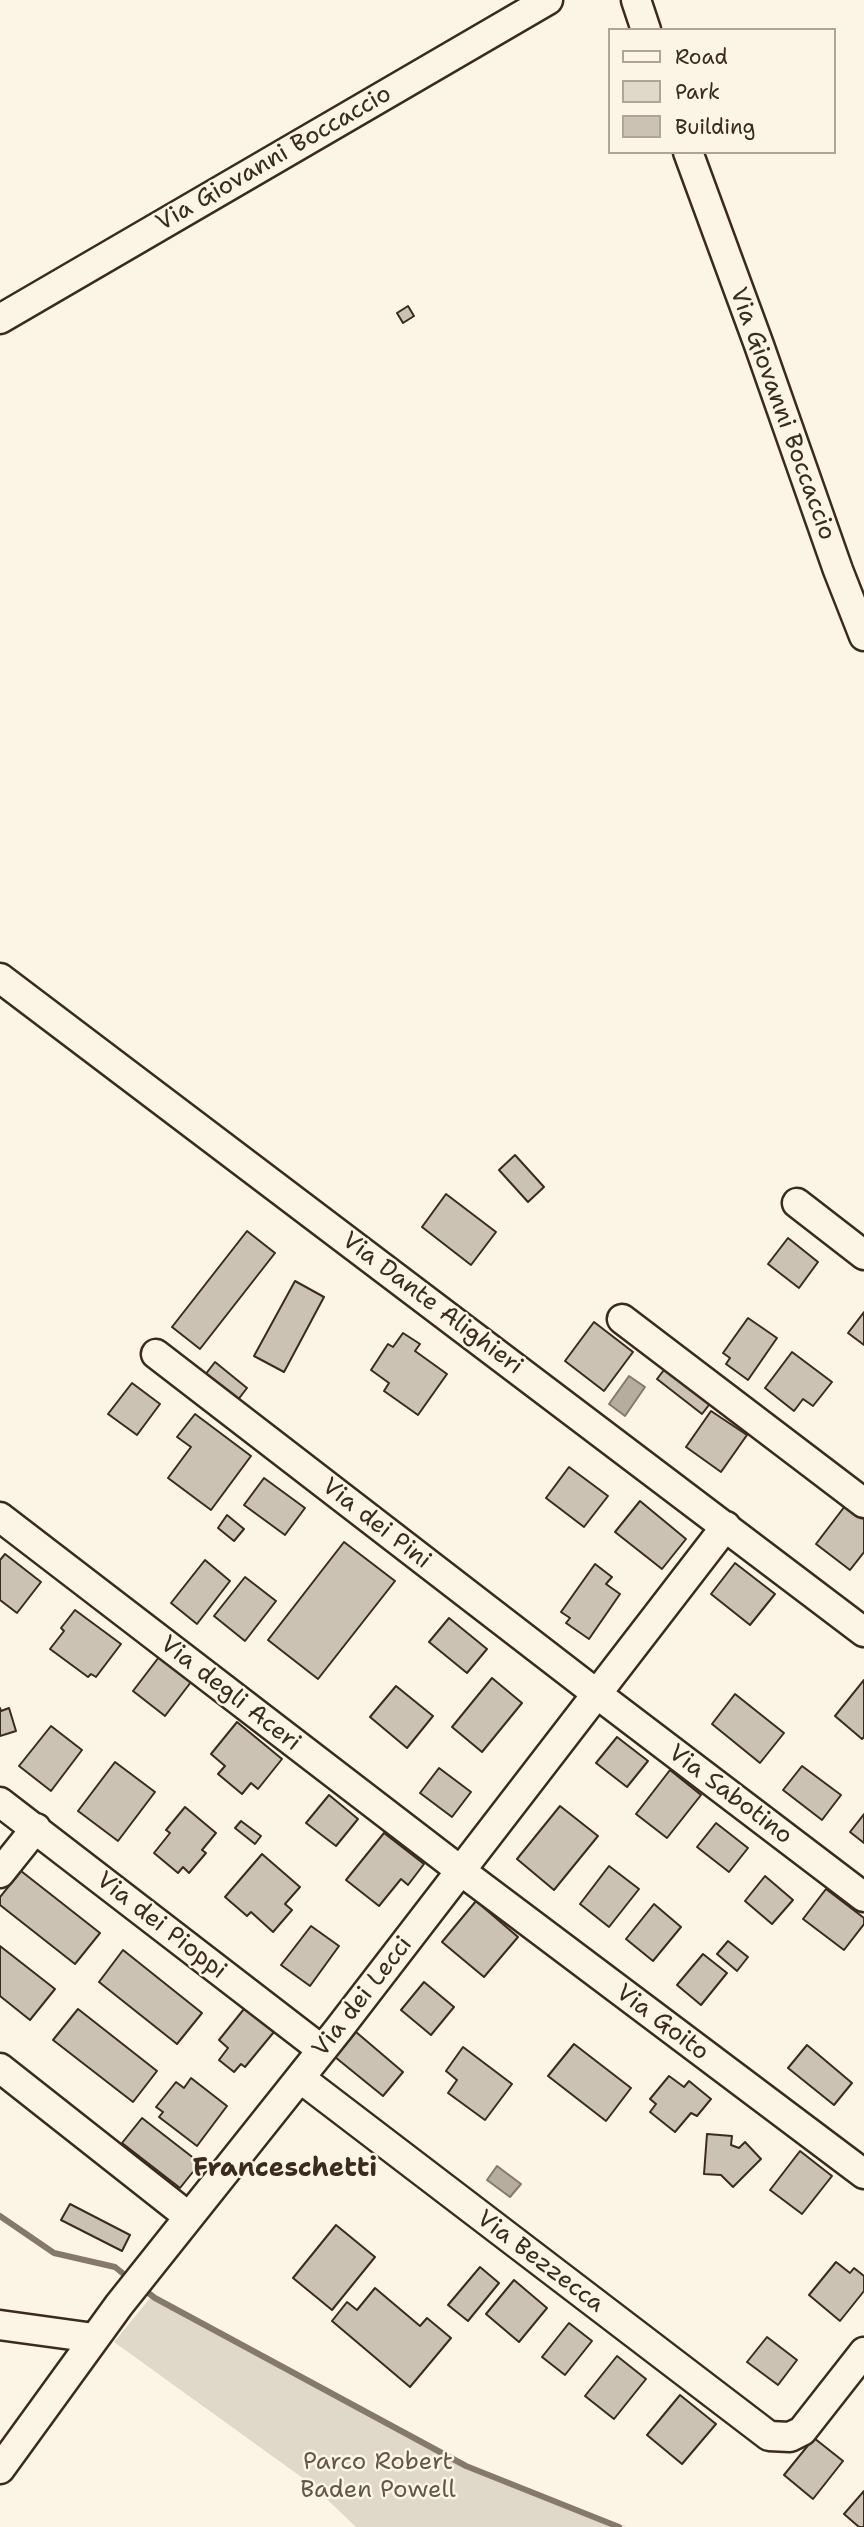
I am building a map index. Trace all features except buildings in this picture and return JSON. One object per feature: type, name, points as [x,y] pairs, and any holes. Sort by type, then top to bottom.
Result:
[{"type":"street","name":"Via Giovanni Boccaccio","points":[[0,319],[548,0]]},
{"type":"street","points":[[636,0],[645,28]]},
{"type":"street","name":"Via Giovanni Boccaccio","points":[[689,154],[864,636]]},
{"type":"street","name":"Via Dante Alighieri","points":[[0,978],[864,1632]]},
{"type":"street","points":[[797,1203],[864,1255]]},
{"type":"street","points":[[622,1319],[864,1503]]},
{"type":"street","name":"Via dei Pini","points":[[156,1354],[597,1694]]},
{"type":"street","name":"Via degli Aceri","points":[[0,1517],[461,1871]]},
{"type":"street","name":"Via dei Lecci","points":[[0,2469],[136,2283],[322,2050],[726,1526]]},
{"type":"street","name":"Via Sabotino","points":[[597,1694],[864,1897]]},
{"type":"street","name":"Via dei Pioppi","points":[[0,1802],[322,2050]]},
{"type":"street","points":[[0,1873],[36,1828]]},
{"type":"street","name":"Via Goito","points":[[461,1871],[864,2174]]},
{"type":"street","points":[[0,2068],[188,2217]]},
{"type":"street","name":"Via Bezzecca","points":[[300,2078],[769,2436],[784,2438],[802,2431],[864,2352]]},
{"type":"street","points":[[0,2325],[94,2338]]},
{"type":"green space","name":"Parco Robert Baden Powell","points":[[152,2296],[466,2466],[627,2527],[356,2527],[311,2484],[114,2342]]},
{"type":"shaded area","points":[[629,1376],[645,1387],[625,1416],[609,1404]]},
{"type":"shaded area","points":[[497,2166],[521,2184],[510,2197],[487,2180]]},
{"type":"waterway","points":[[0,2216],[54,2253],[115,2267],[131,2280]]},
{"type":"waterway","points":[[143,2289],[155,2298],[466,2466],[619,2527]]},
{"type":"district","name":"Franceschetti","points":[[285,2169]]}]
